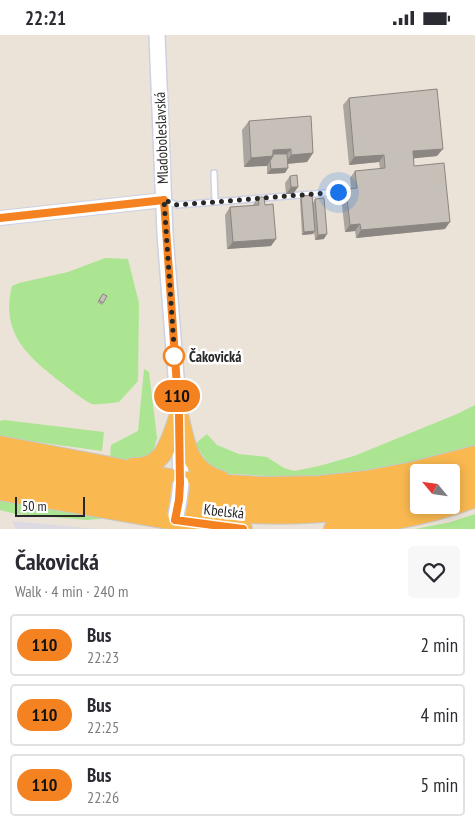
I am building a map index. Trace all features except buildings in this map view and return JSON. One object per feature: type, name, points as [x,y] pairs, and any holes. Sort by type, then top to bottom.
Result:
[{"type":"highway","points":[[105,465],[143,467],[159,459],[168,446],[179,415]]},
{"type":"highway","points":[[179,415],[188,450],[198,468],[218,479],[264,485]]},
{"type":"highway","points":[[0,445],[180,481],[264,485],[319,485],[365,480],[413,471],[475,455]]},
{"type":"highway","name":"Kbelská","points":[[0,462],[132,486],[252,501],[297,502],[343,499],[410,488]]},
{"type":"highway","points":[[460,474],[475,469]]},
{"type":"highway","name":"Kbelská","points":[[0,475],[140,500],[211,511],[249,514],[285,515],[348,511],[384,507],[410,501]]},
{"type":"highway","points":[[460,488],[475,483]]},
{"type":"highway","points":[[0,491],[174,522],[243,529]]},
{"type":"highway","points":[[333,529],[426,514],[475,498]]},
{"type":"highway","points":[[92,507],[139,520],[151,529]]},
{"type":"main road","name":"Mladoboleslavská","points":[[157,35],[164,200],[179,415],[180,481]]},
{"type":"main road","points":[[174,522],[179,500],[180,481]]},
{"type":"street","points":[[0,218],[164,200]]},
{"type":"lane","points":[[214,173],[215,202]]},
{"type":"lane","points":[[164,200],[177,205],[338,192]]},
{"type":"shaded area","points":[[12,521],[97,529],[16,529]]},
{"type":"green space","points":[[105,258],[128,259],[139,303],[138,381],[119,402],[92,404],[69,389],[28,354],[14,331],[10,318],[9,303],[12,286],[68,272]]},
{"type":"green space","points":[[144,369],[149,372],[157,438],[153,453],[136,461],[110,458],[111,445],[138,431]]},
{"type":"green space","points":[[475,405],[475,446],[396,466],[322,479],[216,473],[204,465],[205,459],[196,443],[207,434],[217,445],[239,454],[267,457],[284,468],[294,471],[354,456]]},
{"type":"green space","points":[[0,421],[104,432],[102,451],[0,437]]},
{"type":"green space","points":[[0,498],[111,518],[87,520],[16,514],[0,510]]},
{"type":"green space","points":[[475,514],[475,529],[415,529],[451,522]]},
{"type":"bus line","name":"110","points":[[0,218],[164,200],[179,415],[180,483],[175,520],[243,529]]},
{"type":"place","name":"Čakovická","points":[[174,356]]},
{"type":"route","points":[[174,356],[175,361],[164,200],[177,205],[338,192]]}]
